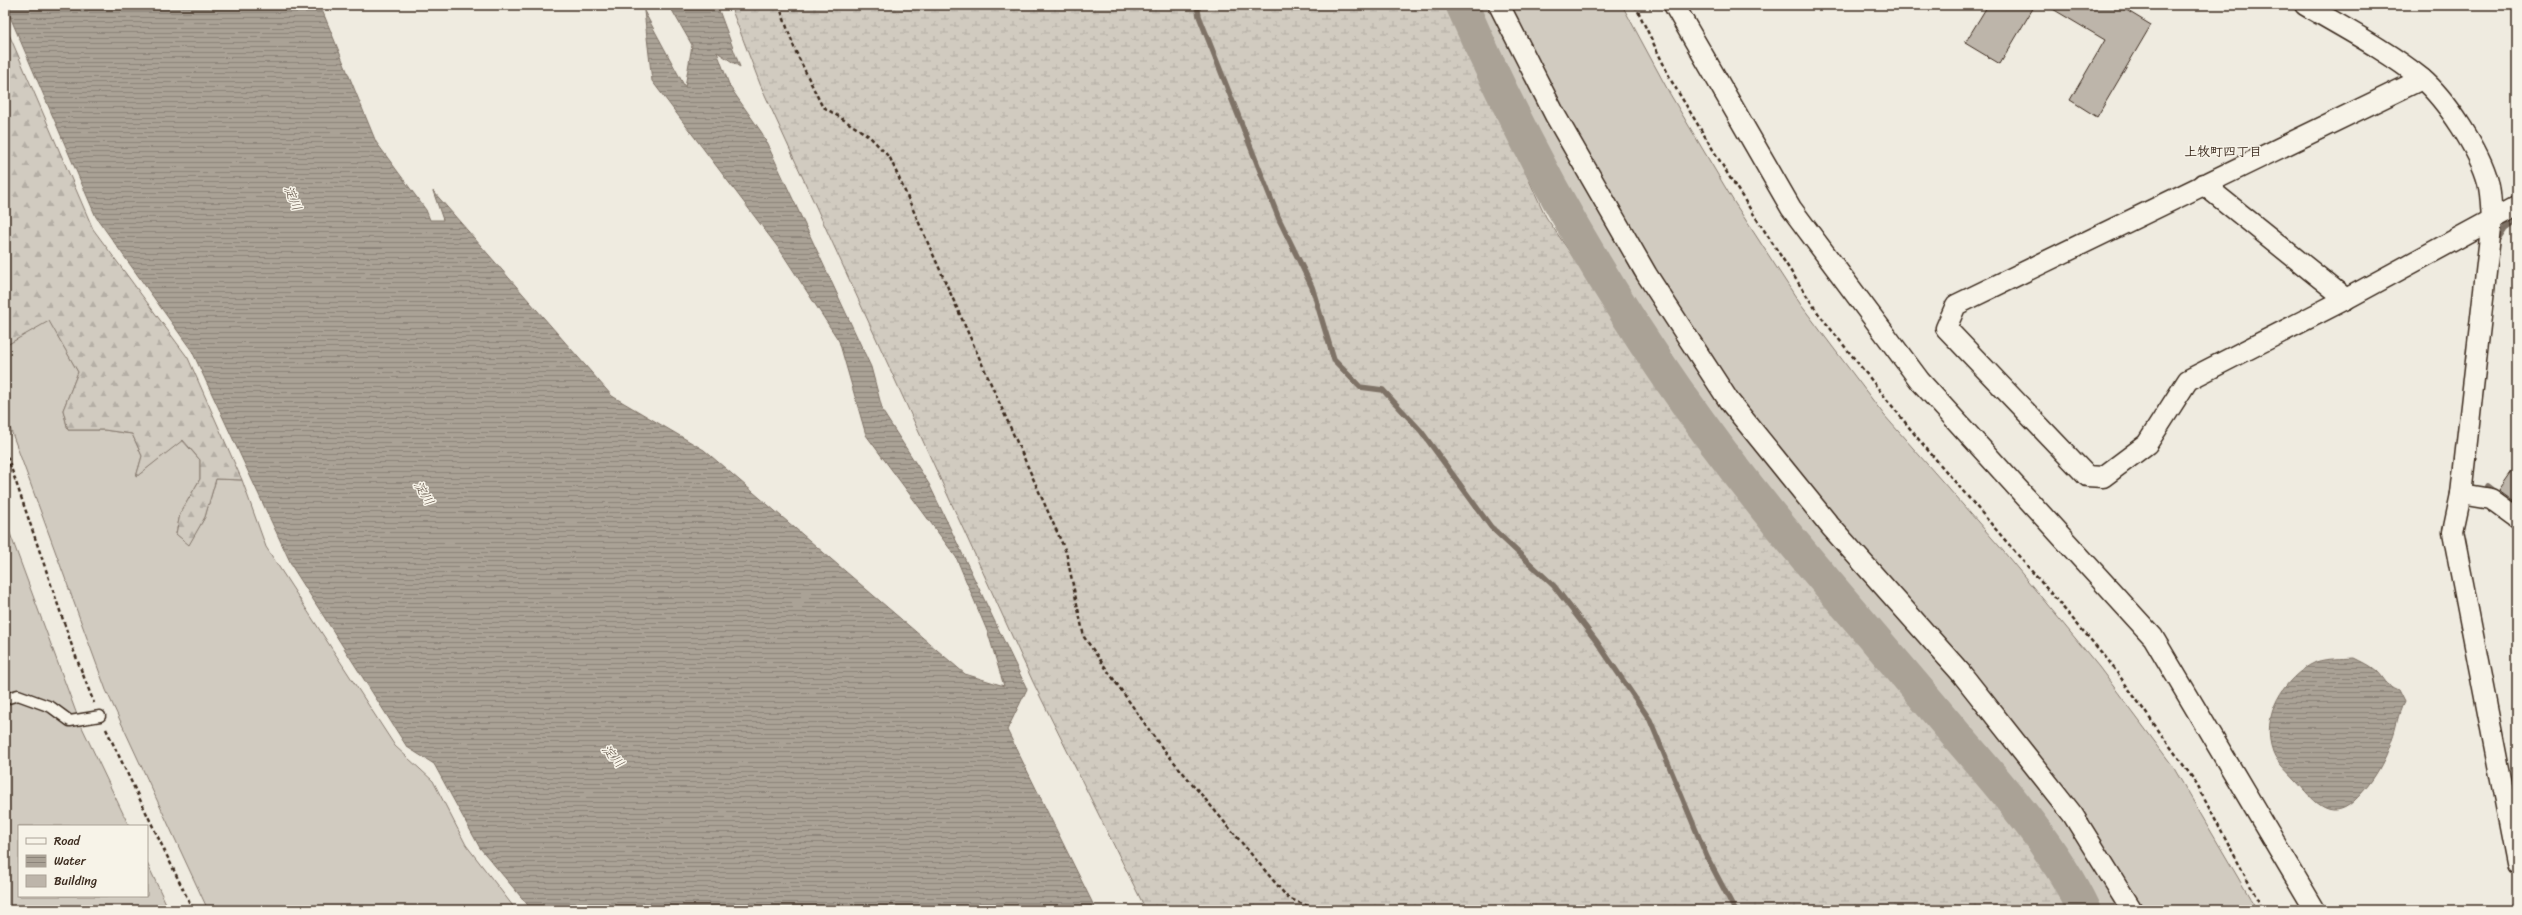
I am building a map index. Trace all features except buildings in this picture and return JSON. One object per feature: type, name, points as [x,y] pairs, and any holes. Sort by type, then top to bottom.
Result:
[{"type":"street","points":[[1499,5],[1555,115],[1647,275],[1729,401],[1831,528],[1961,673],[2073,816],[2132,910]]},
{"type":"street","points":[[1674,5],[1791,208],[1920,381],[2153,637],[2314,910]]},
{"type":"street","points":[[2305,5],[2357,35],[2422,79],[2453,116],[2476,149],[2488,183],[2492,219],[2461,494],[2453,532],[2517,863]]},
{"type":"street","points":[[2422,79],[1956,304],[1946,328],[2087,476],[2103,477],[2147,444],[2188,380],[2346,300],[2517,206]]},
{"type":"street","points":[[2203,184],[2346,300]]},
{"type":"street","points":[[2461,494],[2491,499],[2517,518]]},
{"type":"lane","points":[[5,698],[18,695],[51,707],[70,721],[100,716]]},
{"type":"path","points":[[779,5],[795,50],[822,106],[869,136],[890,158],[1066,552],[1084,637],[1159,744],[1288,898],[1318,910]]},
{"type":"path","points":[[1635,5],[1672,82],[1732,181],[1818,313],[1920,441],[2020,554],[2108,660],[2197,784],[2263,910]]},
{"type":"path","points":[[5,450],[73,649],[100,716],[194,910]]},
{"type":"green space","points":[[730,5],[1448,5],[1546,217],[1655,378],[1805,574],[1993,797],[2059,887],[2070,910],[1146,910],[1033,682],[760,84]]},
{"type":"green space","points":[[1468,5],[1495,5],[1574,163],[1634,275],[1713,389],[1988,717],[2083,844],[2124,910],[2098,910],[2038,820],[1893,646],[1782,521],[1691,403],[1632,314],[1554,181],[1485,46]]},
{"type":"green space","points":[[1510,5],[1622,5],[1670,94],[1734,202],[1801,305],[1884,415],[1999,546],[2099,667],[2172,765],[2257,910],[2141,910],[1762,432],[1675,305],[1579,150]]},
{"type":"green space","points":[[5,25],[93,229],[188,358],[242,480],[216,479],[205,517],[189,545],[176,534],[180,514],[200,479],[200,460],[183,440],[136,477],[142,456],[132,434],[104,430],[68,430],[63,410],[78,372],[49,321],[5,346]]},
{"type":"green space","points":[[49,320],[78,372],[63,410],[68,430],[104,430],[132,434],[142,456],[136,477],[182,440],[200,460],[200,479],[180,514],[176,534],[189,544],[205,517],[216,479],[242,480],[266,547],[395,746],[433,781],[466,845],[516,910],[208,910],[106,690],[5,414],[5,346]]},
{"type":"green space","points":[[5,520],[80,723],[129,825],[18,825],[18,897],[148,897],[148,865],[169,910],[5,910]]},
{"type":"water","name":"淀川","points":[[5,5],[320,5],[376,142],[426,210],[430,220],[443,220],[433,191],[612,396],[704,450],[965,674],[1004,686],[988,633],[956,557],[866,435],[839,341],[780,250],[652,81],[644,11],[685,87],[692,45],[669,5],[717,5],[740,67],[717,52],[730,87],[762,133],[871,367],[883,412],[929,484],[1027,689],[1007,730],[1096,910],[532,910],[480,848],[434,764],[407,747],[293,568],[192,351],[96,217]]},
{"type":"water","points":[[2355,658],[2377,671],[2388,684],[2398,690],[2404,702],[2389,748],[2382,764],[2372,780],[2354,801],[2337,810],[2329,809],[2322,806],[2308,795],[2277,760],[2273,752],[2270,739],[2272,712],[2284,688],[2304,669],[2320,661]]},
{"type":"waterway","points":[[1197,5],[1199,16],[1279,219],[1312,287],[1334,360],[1360,387],[1383,390],[1421,431],[1491,527],[1554,586],[1597,642],[1650,720],[1707,857],[1735,910]]},
{"type":"waterway","points":[[1462,5],[1494,74],[1564,210],[1602,275],[1643,340],[1686,403],[1778,524],[1992,776],[2026,819],[2058,864],[2084,910]]},
{"type":"waterway","points":[[2497,242],[2506,228],[2517,220]]},
{"type":"waterway","points":[[2487,486],[2496,493]]},
{"type":"district","name":"上牧町四丁目","points":[[2223,151]]}]
